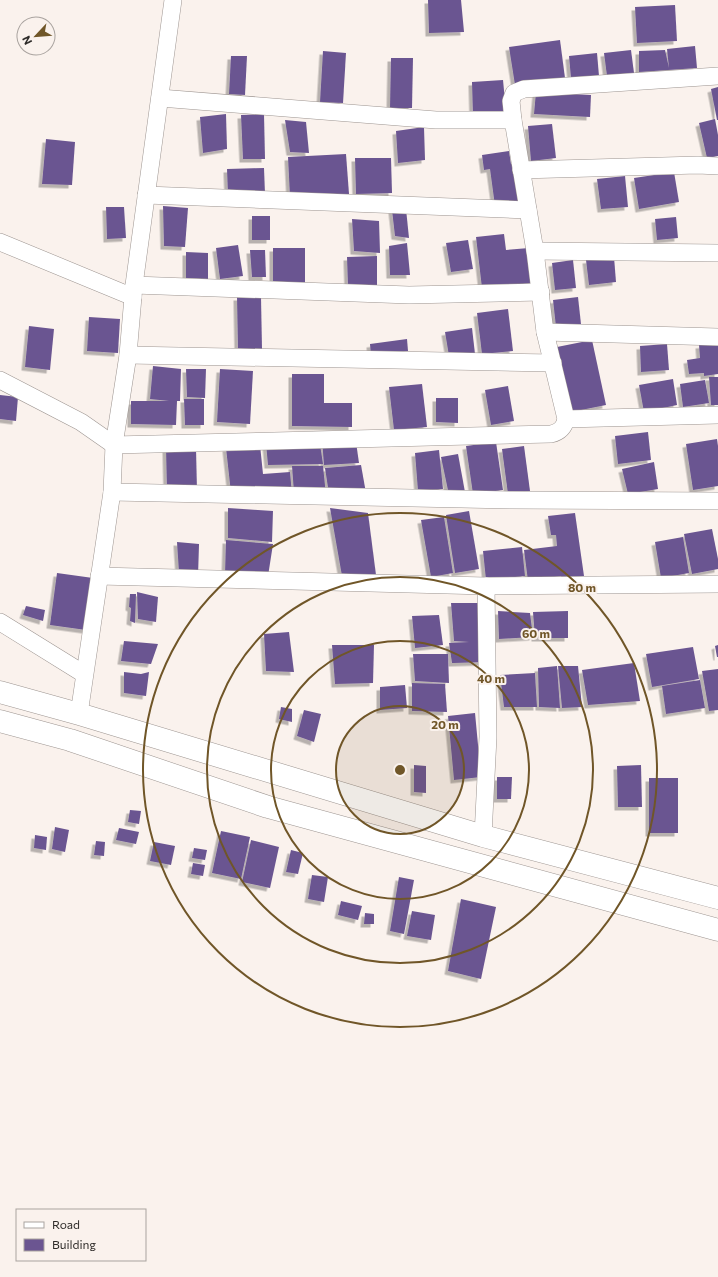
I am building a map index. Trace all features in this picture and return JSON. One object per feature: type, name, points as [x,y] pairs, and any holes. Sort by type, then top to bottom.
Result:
[{"type":"highway","points":[[0,692],[79,714],[483,836],[718,898]]},
{"type":"highway","points":[[0,721],[70,740],[268,807],[718,930]]},
{"type":"street","points":[[79,714],[112,492],[114,445],[128,355],[146,195],[173,0]]},
{"type":"street","points":[[0,380],[81,422],[114,445],[551,434],[558,432],[564,426],[566,419],[545,332],[535,251],[513,120],[512,101],[514,93],[524,88],[718,76]]},
{"type":"street","points":[[160,98],[436,120],[513,120]]},
{"type":"street","points":[[521,170],[698,165],[718,166]]},
{"type":"street","points":[[146,195],[528,210]]},
{"type":"street","points":[[0,242],[134,291],[409,295],[540,292]]},
{"type":"street","points":[[535,251],[718,253]]},
{"type":"street","points":[[545,332],[718,337]]},
{"type":"street","points":[[128,355],[552,362]]},
{"type":"street","points":[[566,419],[718,415]]},
{"type":"street","points":[[112,492],[504,500],[718,501]]},
{"type":"street","points":[[99,576],[486,586],[718,584]]},
{"type":"street","points":[[483,836],[488,738],[486,586]]},
{"type":"street","points":[[0,622],[84,674]]},
{"type":"building","points":[[428,0],[461,0],[464,32],[429,33]]},
{"type":"building","points":[[675,5],[677,41],[637,43],[635,7]]},
{"type":"building","points":[[560,40],[565,78],[515,85],[509,47]]},
{"type":"building","points":[[695,46],[697,68],[639,72],[639,51],[665,50],[669,68],[667,49]]},
{"type":"building","points":[[631,50],[634,73],[607,76],[604,53]]},
{"type":"building","points":[[323,51],[346,53],[343,103],[320,102]]},
{"type":"building","points":[[597,53],[599,76],[571,78],[569,56]]},
{"type":"building","points":[[231,56],[247,56],[245,95],[229,94]]},
{"type":"building","points":[[391,58],[413,58],[412,108],[390,108]]},
{"type":"building","points":[[503,80],[506,111],[473,116],[472,82]]},
{"type":"building","points":[[718,87],[718,120],[717,120],[711,89]]},
{"type":"building","points":[[536,92],[591,95],[590,117],[534,114]]},
{"type":"building","points":[[226,114],[227,149],[203,153],[200,117]]},
{"type":"building","points":[[264,114],[265,159],[243,159],[241,115]]},
{"type":"building","points":[[715,119],[718,135],[718,156],[707,158],[699,123]]},
{"type":"building","points":[[285,120],[306,122],[309,153],[290,152]]},
{"type":"building","points":[[552,124],[556,158],[531,161],[528,126]]},
{"type":"building","points":[[424,127],[425,160],[398,163],[396,131]]},
{"type":"building","points":[[46,139],[75,142],[72,185],[42,184]]},
{"type":"building","points":[[509,151],[511,164],[519,163],[524,203],[495,206],[490,169],[484,170],[482,155]]},
{"type":"building","points":[[346,154],[349,194],[290,197],[288,157]]},
{"type":"building","points":[[355,158],[391,158],[392,193],[356,194]]},
{"type":"building","points":[[264,168],[265,194],[228,195],[227,169]]},
{"type":"building","points":[[674,172],[679,202],[639,209],[634,178]]},
{"type":"building","points":[[625,176],[628,207],[601,209],[597,179]]},
{"type":"building","points":[[163,206],[188,208],[185,247],[164,246]]},
{"type":"building","points":[[106,207],[124,207],[126,238],[107,239]]},
{"type":"building","points":[[406,209],[409,238],[395,236],[392,210]]},
{"type":"building","points":[[252,216],[270,216],[270,240],[252,240]]},
{"type":"building","points":[[676,217],[678,238],[657,240],[655,219]]},
{"type":"building","points":[[352,219],[379,221],[380,253],[354,251]]},
{"type":"building","points":[[504,234],[506,250],[529,248],[533,283],[482,288],[476,237]]},
{"type":"building","points":[[468,240],[473,269],[451,272],[446,243]]},
{"type":"building","points":[[407,243],[410,275],[390,275],[389,246]]},
{"type":"building","points":[[238,245],[243,276],[220,279],[216,248]]},
{"type":"building","points":[[273,248],[305,248],[305,285],[273,285]]},
{"type":"building","points":[[250,250],[265,250],[266,277],[252,277]]},
{"type":"building","points":[[186,252],[208,253],[208,279],[186,278]]},
{"type":"building","points":[[377,256],[377,286],[348,286],[347,257]]},
{"type":"building","points":[[614,257],[616,282],[589,285],[586,260]]},
{"type":"building","points":[[573,260],[576,288],[555,290],[552,263]]},
{"type":"building","points":[[237,297],[261,297],[262,349],[238,349]]},
{"type":"building","points":[[578,297],[581,324],[556,327],[553,300]]},
{"type":"building","points":[[508,309],[513,351],[482,354],[477,313]]},
{"type":"building","points":[[89,317],[120,319],[118,353],[87,351]]},
{"type":"building","points":[[29,326],[54,329],[50,370],[25,367]]},
{"type":"building","points":[[472,328],[475,354],[449,356],[445,332]]},
{"type":"building","points":[[407,339],[408,351],[371,355],[370,344]]},
{"type":"building","points":[[592,340],[606,405],[571,412],[557,347]]},
{"type":"building","points":[[718,343],[718,374],[704,376],[704,373],[689,374],[687,360],[700,358],[699,345]]},
{"type":"building","points":[[667,344],[669,370],[641,372],[640,346]]},
{"type":"building","points":[[153,366],[181,369],[180,401],[177,401],[176,425],[131,424],[131,401],[169,401],[150,399]]},
{"type":"building","points":[[186,369],[206,369],[205,398],[187,397]]},
{"type":"building","points":[[220,369],[253,371],[250,424],[217,422]]},
{"type":"building","points":[[292,374],[324,374],[324,403],[352,403],[352,427],[292,426]]},
{"type":"building","points":[[709,377],[718,377],[718,405],[711,405]]},
{"type":"building","points":[[673,379],[677,405],[644,412],[639,385]]},
{"type":"building","points":[[705,380],[709,403],[683,407],[680,384]]},
{"type":"building","points":[[422,384],[427,427],[394,430],[389,387]]},
{"type":"building","points":[[508,386],[514,421],[491,425],[485,390]]},
{"type":"building","points":[[0,395],[18,397],[16,421],[0,419]]},
{"type":"building","points":[[436,398],[458,398],[458,423],[436,422]]},
{"type":"building","points":[[184,399],[204,399],[204,425],[185,425]]},
{"type":"building","points":[[648,432],[651,460],[618,464],[615,436]]},
{"type":"building","points":[[717,439],[718,486],[693,490],[686,444]]},
{"type":"building","points":[[322,440],[356,442],[359,463],[324,465]]},
{"type":"building","points":[[496,442],[503,490],[473,494],[466,446]]},
{"type":"building","points":[[266,444],[320,444],[323,464],[268,465]]},
{"type":"building","points":[[260,445],[263,474],[290,472],[292,494],[231,493],[226,448]]},
{"type":"building","points":[[524,446],[530,491],[508,494],[502,449]]},
{"type":"building","points":[[166,448],[196,448],[197,491],[167,491]]},
{"type":"building","points":[[439,450],[443,489],[418,491],[415,453]]},
{"type":"building","points":[[458,454],[465,492],[449,495],[441,457]]},
{"type":"building","points":[[654,462],[658,489],[628,494],[622,469]]},
{"type":"building","points":[[361,465],[366,493],[329,494],[325,468]]},
{"type":"building","points":[[292,466],[323,466],[326,495],[294,493]]},
{"type":"building","points":[[228,508],[273,511],[272,542],[228,538]]},
{"type":"building","points":[[330,508],[368,513],[376,575],[342,576]]},
{"type":"building","points":[[469,511],[479,569],[455,573],[446,515]]},
{"type":"building","points":[[575,513],[584,576],[562,579],[561,576],[528,581],[524,550],[557,546],[556,535],[551,535],[548,516]]},
{"type":"building","points":[[444,517],[453,573],[431,577],[421,520]]},
{"type":"building","points":[[712,529],[718,559],[718,569],[692,574],[684,534]]},
{"type":"building","points":[[683,537],[689,573],[661,578],[655,542]]},
{"type":"building","points":[[226,540],[273,544],[268,576],[225,574]]},
{"type":"building","points":[[177,542],[199,544],[198,576],[179,573]]},
{"type":"building","points":[[522,547],[525,576],[486,580],[483,551]]},
{"type":"building","points":[[57,573],[93,578],[86,630],[50,625]]},
{"type":"building","points":[[137,592],[158,597],[156,622],[138,619]]},
{"type":"building","points":[[130,594],[136,594],[135,623],[130,621]]},
{"type":"building","points":[[451,603],[481,603],[485,662],[452,663],[449,643],[469,642],[454,641]]},
{"type":"building","points":[[26,606],[45,610],[43,621],[23,615]]},
{"type":"building","points":[[498,611],[530,613],[533,637],[499,639]]},
{"type":"building","points":[[568,611],[568,638],[535,638],[533,612]]},
{"type":"building","points":[[439,615],[443,645],[415,648],[412,616]]},
{"type":"building","points":[[289,632],[294,672],[266,671],[264,634]]},
{"type":"building","points":[[124,641],[158,644],[151,664],[121,661]]},
{"type":"building","points":[[332,645],[374,645],[373,683],[335,684]]},
{"type":"building","points":[[718,645],[718,657],[717,657],[715,646]]},
{"type":"building","points":[[693,647],[699,679],[652,687],[646,654]]},
{"type":"building","points":[[413,654],[448,654],[449,683],[415,681]]},
{"type":"building","points":[[634,663],[640,701],[588,705],[582,670]]},
{"type":"building","points":[[557,666],[560,708],[539,707],[538,668]]},
{"type":"building","points":[[558,666],[578,666],[582,707],[562,708]]},
{"type":"building","points":[[718,669],[718,710],[709,711],[702,671]]},
{"type":"building","points":[[124,672],[141,674],[149,672],[146,696],[124,693]]},
{"type":"building","points":[[535,673],[537,707],[504,707],[500,675]]},
{"type":"building","points":[[700,680],[705,708],[666,714],[662,686]]},
{"type":"building","points":[[412,683],[445,684],[447,712],[412,711]]},
{"type":"building","points":[[405,685],[407,708],[380,710],[380,687]]},
{"type":"building","points":[[281,707],[292,709],[292,722],[279,719]]},
{"type":"building","points":[[304,710],[321,714],[314,742],[297,736]]},
{"type":"building","points":[[475,713],[481,777],[454,780],[448,716]]},
{"type":"building","points":[[414,765],[426,766],[426,793],[414,792]]},
{"type":"building","points":[[641,765],[642,807],[618,807],[617,766]]},
{"type":"building","points":[[497,777],[512,777],[511,799],[497,799]]},
{"type":"building","points":[[649,778],[678,778],[678,833],[649,833]]},
{"type":"building","points":[[130,810],[141,811],[139,824],[128,822]]},
{"type":"building","points":[[55,827],[69,830],[65,852],[52,849]]},
{"type":"building","points":[[119,828],[139,832],[136,844],[116,840]]},
{"type":"building","points":[[221,831],[250,837],[241,879],[212,873]]},
{"type":"building","points":[[35,835],[47,837],[46,850],[34,848]]},
{"type":"building","points":[[251,840],[279,847],[270,888],[242,882]]},
{"type":"building","points":[[96,841],[105,842],[104,856],[94,855]]},
{"type":"building","points":[[154,842],[175,846],[171,865],[150,861]]},
{"type":"building","points":[[194,848],[207,850],[205,860],[192,858]]},
{"type":"building","points":[[291,850],[303,853],[298,874],[286,872]]},
{"type":"building","points":[[193,863],[205,865],[203,876],[191,874]]},
{"type":"building","points":[[312,875],[328,877],[324,902],[308,899]]},
{"type":"building","points":[[399,877],[414,880],[404,934],[390,931]]},
{"type":"building","points":[[461,899],[496,907],[481,979],[448,971]]},
{"type":"building","points":[[341,901],[362,906],[358,920],[338,915]]},
{"type":"building","points":[[412,911],[435,915],[431,940],[407,936]]},
{"type":"building","points":[[365,913],[374,914],[374,924],[364,924]]}]
